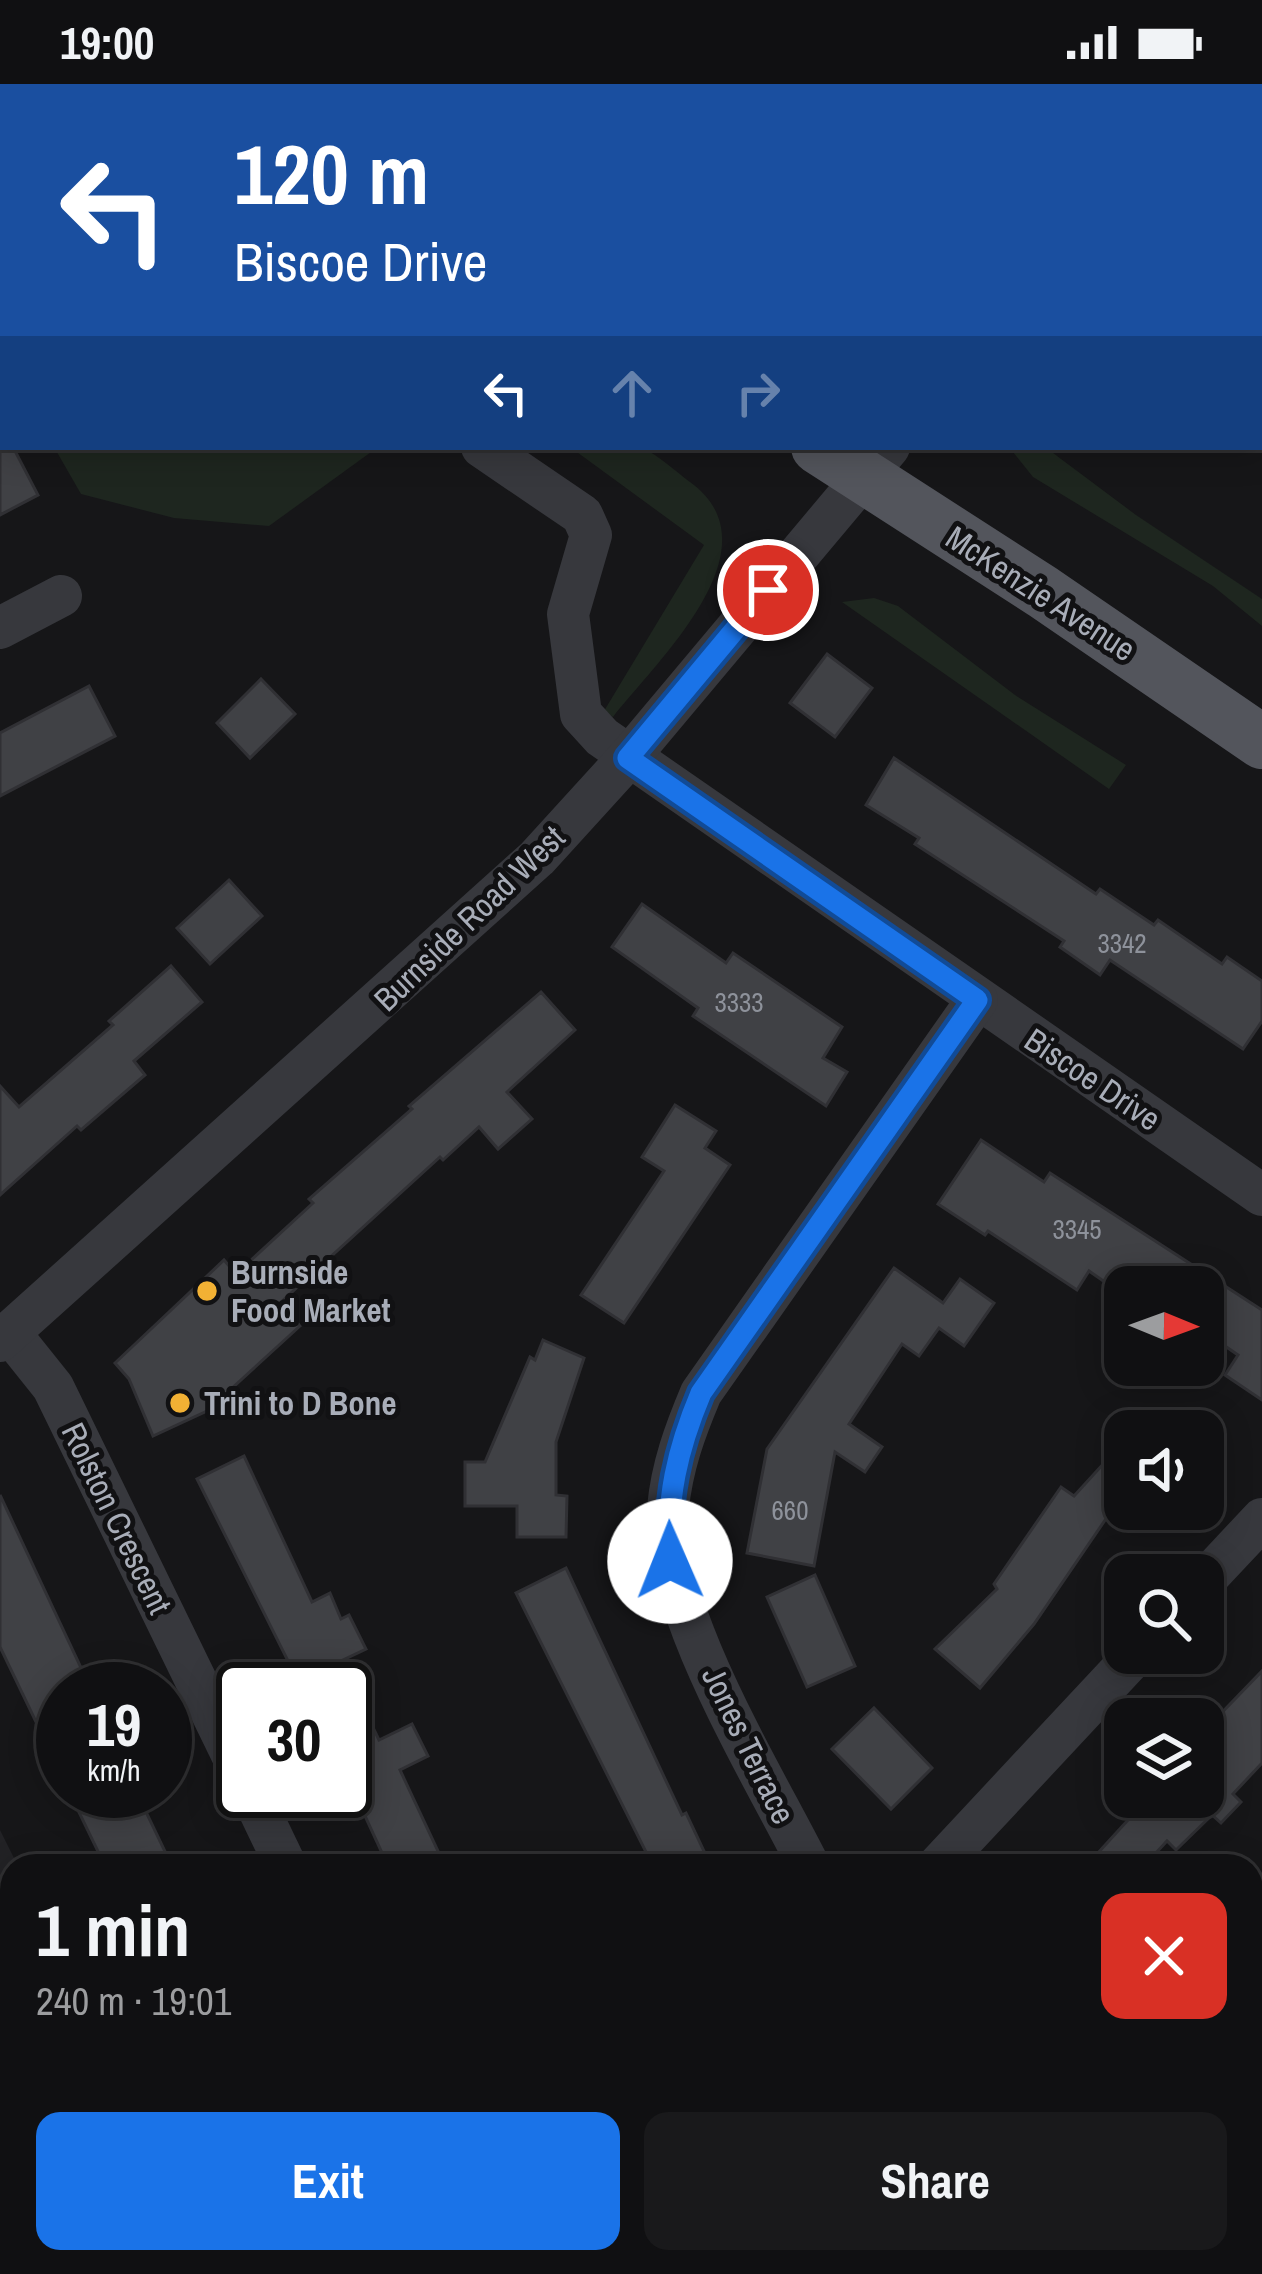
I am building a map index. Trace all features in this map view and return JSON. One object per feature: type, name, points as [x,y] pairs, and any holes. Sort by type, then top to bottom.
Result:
[{"type":"main road","name":"McKenzie Avenue","points":[[830,450],[876,462],[1042,592],[1262,742]]},
{"type":"street","name":"Biscoe Drive","points":[[486,450],[582,515],[591,535],[568,614],[581,714],[628,758],[1262,1195]]},
{"type":"street","name":"Burnside Road West","points":[[5,1336],[537,858],[628,758],[876,462]]},
{"type":"street","points":[[0,628],[61,596]]},
{"type":"street","name":"Jones Terrace","points":[[803,1854],[685,1617],[670,1561],[667,1512],[677,1450],[701,1393],[977,1000]]},
{"type":"street","name":"Rolston Crescent","points":[[5,1336],[53,1387],[216,1722]]},
{"type":"street","points":[[1224,1560],[1262,1519]]},
{"type":"street","points":[[949,1854],[1117,1674]]},
{"type":"street","points":[[263,1818],[280,1854]]},
{"type":"shaded area","points":[[56,450],[374,450],[269,526],[174,518],[81,494]]},
{"type":"shaded area","points":[[574,450],[650,452],[690,482],[714,508],[722,538],[717,570],[702,603],[613,717],[604,711],[704,545]]},
{"type":"shaded area","points":[[1011,450],[1049,450],[1262,599],[1262,626],[1213,586],[1033,477]]},
{"type":"shaded area","points":[[874,598],[898,606],[1015,695],[1126,765],[1109,789],[842,602]]},
{"type":"shaded area","points":[[0,1830],[12,1854],[0,1854]]},
{"type":"building","points":[[0,450],[15,450],[38,495],[0,515]]},
{"type":"building","points":[[827,654],[872,688],[835,737],[790,703]]},
{"type":"building","points":[[261,679],[295,714],[250,758],[217,723]]},
{"type":"building","points":[[89,686],[115,736],[0,796],[0,733]]},
{"type":"building","points":[[894,758],[1096,894],[1100,889],[1154,925],[1158,920],[1222,964],[1227,957],[1262,981],[1262,1021],[1243,1049],[1110,960],[1100,975],[1060,947],[1064,941],[915,844],[919,838],[866,805]]},
{"type":"building","points":[[229,880],[262,916],[210,964],[177,928]]},
{"type":"building","points":[[642,904],[726,963],[733,953],[842,1027],[823,1058],[847,1072],[826,1106],[693,1016],[698,1008],[612,947]]},
{"type":"building","points":[[171,966],[202,1002],[134,1061],[145,1075],[81,1130],[77,1126],[0,1195],[0,1086],[19,1107],[113,1025],[109,1021]]},
{"type":"building","points":[[541,992],[575,1030],[507,1092],[532,1119],[498,1149],[479,1127],[443,1160],[440,1157],[280,1303],[300,1326],[207,1411],[153,1436],[129,1379],[115,1363],[224,1260],[236,1274],[313,1203],[309,1199],[412,1109],[409,1106]]},
{"type":"building","points":[[675,1105],[716,1131],[705,1148],[730,1165],[624,1323],[581,1295],[664,1171],[642,1157]]},
{"type":"building","points":[[981,1140],[1044,1182],[1050,1173],[1194,1266],[1104,1266],[1104,1281],[1089,1271],[1077,1290],[938,1204]]},
{"type":"building","points":[[894,1268],[943,1303],[960,1279],[994,1303],[964,1346],[939,1328],[919,1356],[902,1344],[849,1424],[882,1447],[865,1472],[835,1452],[814,1566],[747,1553],[767,1449]]},
{"type":"building","points":[[1224,1285],[1262,1310],[1262,1400],[1225,1375],[1238,1355],[1224,1345]]},
{"type":"building","points":[[543,1340],[584,1358],[556,1442],[556,1495],[567,1496],[566,1537],[517,1537],[517,1506],[465,1506],[465,1462],[485,1462],[530,1357],[535,1360]]},
{"type":"building","points":[[244,1456],[312,1602],[330,1593],[341,1619],[349,1615],[366,1649],[341,1662],[288,1662],[197,1479]]},
{"type":"building","points":[[1104,1463],[1104,1522],[1034,1624],[980,1688],[935,1649],[997,1589],[994,1584],[1061,1487],[1074,1496]]},
{"type":"building","points":[[0,1495],[78,1662],[36,1662],[36,1722],[0,1647]]},
{"type":"building","points":[[566,1568],[682,1815],[686,1813],[705,1854],[647,1854],[516,1593]]},
{"type":"building","points":[[815,1575],[855,1666],[807,1687],[767,1597]]},
{"type":"building","points":[[1262,1671],[1262,1763],[1233,1794],[1241,1802],[1221,1823],[1215,1818],[1224,1818],[1224,1710]]},
{"type":"building","points":[[874,1708],[932,1768],[891,1809],[832,1749]]},
{"type":"building","points":[[412,1724],[428,1756],[400,1770],[439,1854],[382,1854],[366,1818],[372,1818],[372,1725],[379,1740]]},
{"type":"building","points":[[82,1818],[149,1818],[166,1854],[99,1854]]},
{"type":"building","points":[[1130,1818],[1209,1818],[1176,1850],[1167,1841],[1155,1854],[1097,1854]]},
{"type":"place","name":"Burnside Food Market","points":[[207,1291]]},
{"type":"place","name":"Trini to D Bone","points":[[180,1403]]},
{"type":"route","points":[[670,1561],[667,1512],[677,1450],[701,1393],[977,1000],[628,758],[768,590]]}]
